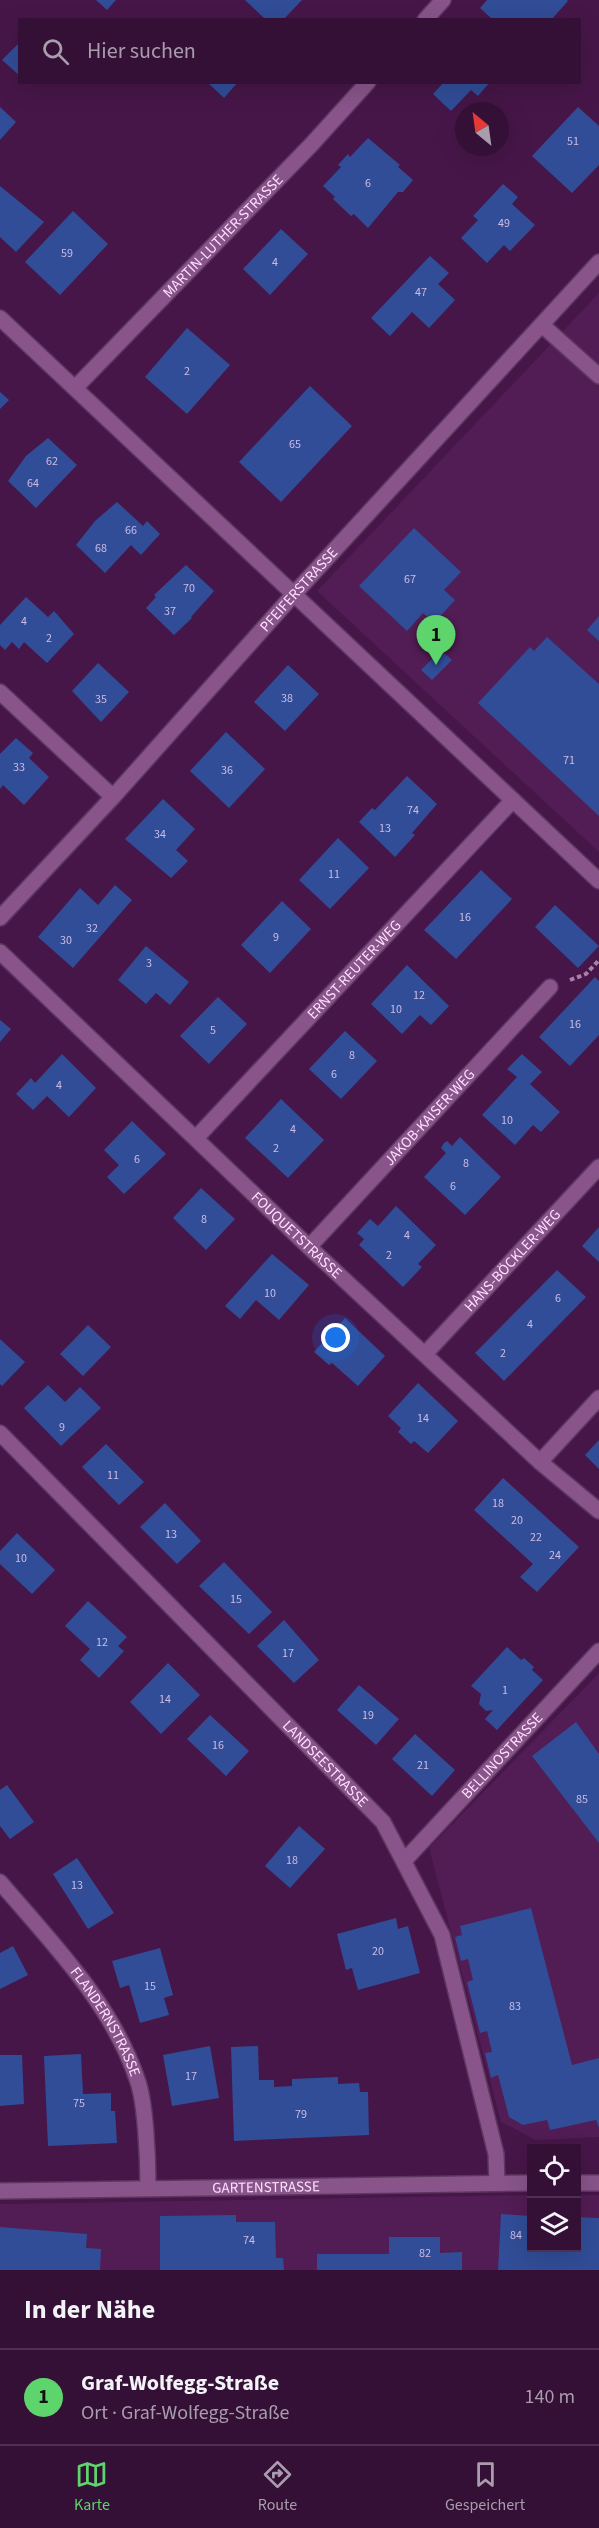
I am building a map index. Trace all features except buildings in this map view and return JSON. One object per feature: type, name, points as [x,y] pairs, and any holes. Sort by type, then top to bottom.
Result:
[{"type":"street","points":[[427,18],[443,0]]},
{"type":"street","name":"MARTIN-LUTHER-STRASSE","points":[[75,387],[311,145],[366,84]]},
{"type":"street","name":"PFEIFERSTRASSE","points":[[0,918],[113,797],[294,594],[599,262]]},
{"type":"street","points":[[0,318],[599,880]]},
{"type":"street","points":[[542,325],[599,376]]},
{"type":"street","points":[[0,692],[113,797]]},
{"type":"street","name":"ERNST-REUTER-WEG","points":[[196,1138],[513,800]]},
{"type":"street","name":"FOUQUETSTRASSE","points":[[0,952],[309,1247],[540,1462],[599,1511]]},
{"type":"street","name":"JAKOB-KAISER-WEG","points":[[309,1247],[550,987]]},
{"type":"street","name":"HANS-BÖCKLER-WEG","points":[[425,1354],[599,1167]]},
{"type":"street","points":[[540,1462],[599,1398]]},
{"type":"street","name":"LANDSEESTRASSE","points":[[0,1433],[383,1822],[442,1935],[496,2154],[497,2183]]},
{"type":"street","name":"BELLINOSTRASSE","points":[[404,1861],[599,1651]]},
{"type":"street","name":"FLANDERNSTRASSE","points":[[0,1882],[63,1956],[112,2021],[138,2080],[148,2163],[148,2187]]},
{"type":"street","name":"GARTENSTRASSE","points":[[0,2191],[527,2183]]},
{"type":"street","points":[[581,2183],[599,2183]]},
{"type":"path","points":[[550,987],[586,974],[599,960]]},
{"type":"shaded area","points":[[599,293],[599,852],[317,591]]},
{"type":"shaded area","points":[[599,1673],[599,2137],[536,2140],[501,2122],[429,1848]]},
{"type":"shaded area","points":[[527,2195],[527,2252],[581,2252],[581,2195],[599,2195],[599,2270],[0,2270],[0,2204]]},
{"type":"place","name":"Graf-Wolfegg-Straße","points":[[436,665]]}]
